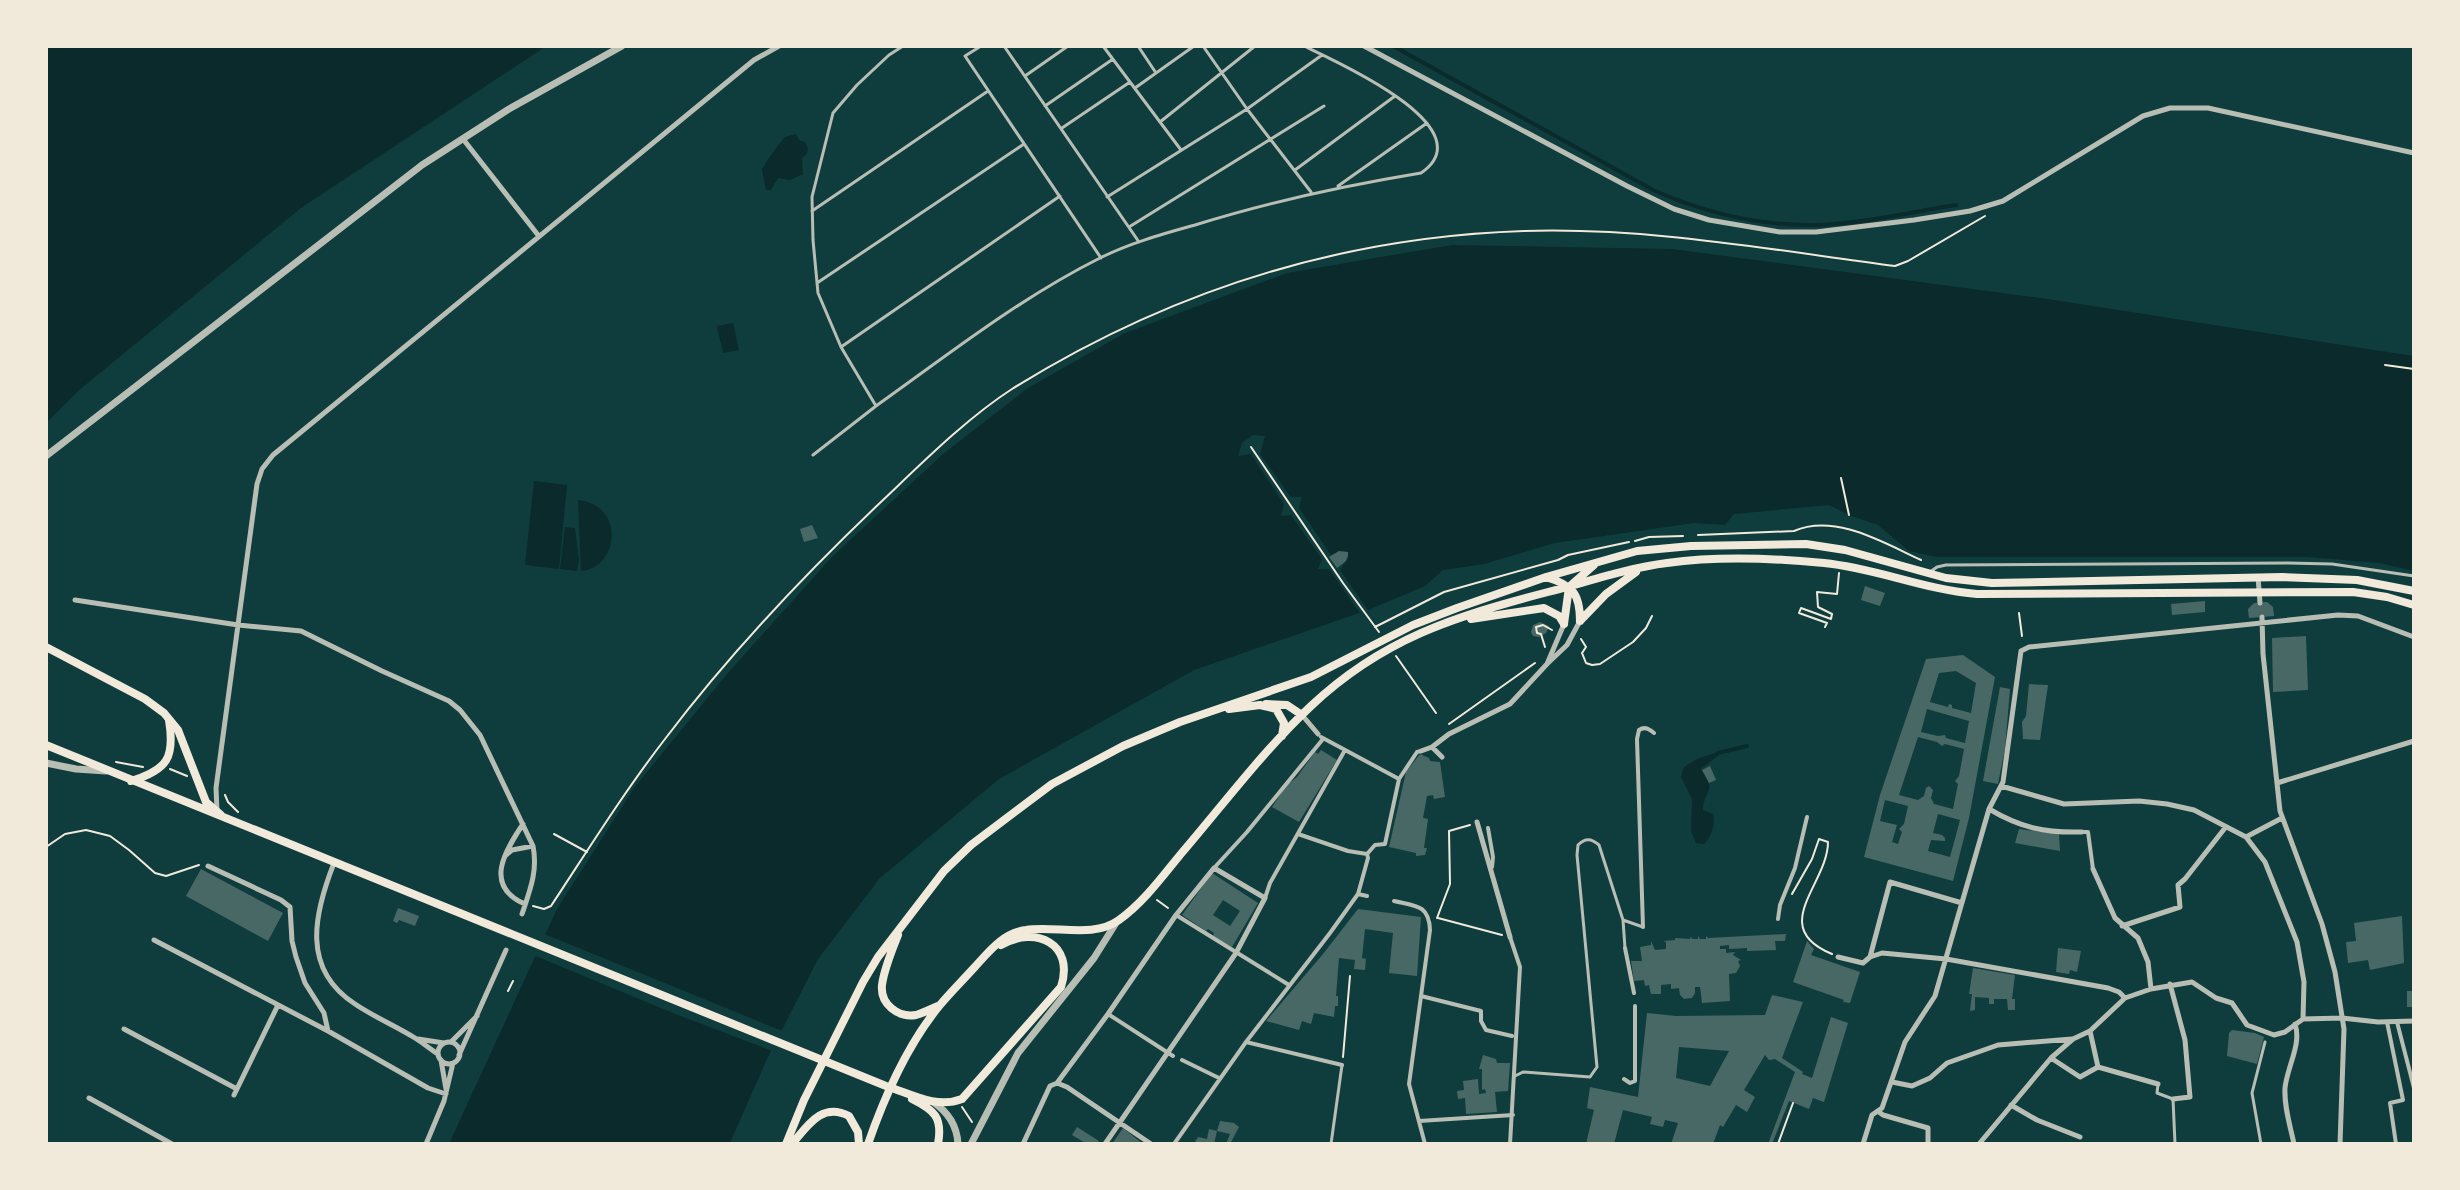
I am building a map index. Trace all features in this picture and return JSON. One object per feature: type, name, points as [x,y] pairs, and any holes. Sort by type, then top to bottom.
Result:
[{"type":"main road","points":[[786,1143],[804,1100],[863,982],[903,923],[944,871],[971,845],[1052,784],[1123,746],[1311,676],[1388,636],[1457,608],[1546,577],[1602,560],[1663,547],[1806,544],[1845,550],[1959,580],[2015,584],[2258,577],[2323,578],[2409,590]]},
{"type":"main road","points":[[1564,624],[1569,587],[1577,578],[1602,560]]},
{"type":"main road","points":[[868,1143],[889,1088],[938,1006],[1002,939],[1026,930],[1093,928],[1116,923],[1134,907],[1172,865],[1281,736],[1302,715],[1342,679],[1401,641],[1444,624],[1514,601],[1641,568],[1703,560],[1797,560],[1855,567],[1958,593],[2260,598],[2353,592],[2387,597],[2414,605]]},
{"type":"main road","points":[[1580,621],[1606,594],[1641,568]]},
{"type":"main road","points":[[1546,577],[1569,587],[1576,595],[1580,621]]},
{"type":"main road","points":[[1444,624],[1544,608],[1559,616],[1564,624]]},
{"type":"main road","points":[[46,647],[145,699],[169,718],[178,730],[206,802],[225,819]]},
{"type":"main road","points":[[1212,711],[1280,704],[1302,715]]},
{"type":"main road","points":[[1260,705],[1270,707],[1280,713],[1284,723],[1281,736]]},
{"type":"main road","points":[[130,781],[155,773],[166,760],[172,746],[169,718]]},
{"type":"main road","points":[[46,745],[886,1086],[933,1102],[952,1103],[962,1099],[1061,987],[1065,970],[1063,960],[1056,947],[1043,939],[1032,936],[1020,937],[990,951]]},
{"type":"main road","points":[[903,923],[882,985],[883,999],[892,1009],[905,1015],[917,1014],[938,1006]]},
{"type":"main road","points":[[911,1096],[927,1106],[936,1116],[939,1123],[938,1143]]},
{"type":"main road","points":[[792,1143],[814,1117],[832,1111],[849,1116],[858,1132],[860,1143]]},
{"type":"street","points":[[46,456],[422,165],[509,109],[622,46]]},
{"type":"street","points":[[217,811],[216,791],[257,484],[262,469],[273,455],[538,235],[754,60],[779,46]]},
{"type":"street","points":[[1364,46],[1627,186],[1674,208],[1709,220],[1780,232],[1816,232],[1914,220],[1970,211],[2003,201],[2143,116],[2170,108],[2208,108],[2414,153]]},
{"type":"street","points":[[463,139],[538,235]]},
{"type":"street","points":[[2258,577],[2260,598]]},
{"type":"street","points":[[75,600],[238,625],[301,631],[449,701],[460,710],[480,735],[533,846],[536,865],[534,881],[522,914]]},
{"type":"street","points":[[1879,1112],[1905,1042],[1935,996],[1959,920],[1989,809],[2001,786],[2021,651],[2038,646],[2262,620],[2338,615],[2358,616],[2414,637]]},
{"type":"street","points":[[2262,620],[2282,818],[2322,924],[2335,972],[2344,1029],[2340,1143]]},
{"type":"street","points":[[1174,1143],[1219,1078],[1358,894],[1367,854],[1375,845],[1385,844],[1399,779],[1417,752],[1432,747],[1449,735],[1510,704],[1566,645],[1580,621]]},
{"type":"street","points":[[1547,664],[1564,624]]},
{"type":"street","points":[[1302,715],[1321,737],[1399,779]]},
{"type":"street","points":[[1643,927],[1637,739],[1639,730],[1642,728],[1647,728],[1654,733]]},
{"type":"street","points":[[1023,1143],[1050,1086],[1057,1083],[1108,1014],[1176,915],[1247,832],[1321,737]]},
{"type":"street","points":[[2277,783],[2414,741]]},
{"type":"street","points":[[1432,747],[1442,757]]},
{"type":"street","points":[[1105,1143],[1170,1054],[1236,953],[1265,898],[1270,883],[1346,750]]},
{"type":"street","points":[[46,764],[107,771]]},
{"type":"street","points":[[2001,786],[2064,804],[2139,801],[2167,804],[2194,810],[2246,837],[2265,862],[2297,942],[2303,975],[2303,1019]]},
{"type":"street","points":[[1989,809],[2027,828],[2060,832],[2088,832],[2093,869],[2115,918],[2138,938],[2148,962],[2151,989]]},
{"type":"street","points":[[1778,919],[1780,905],[1795,868],[1807,817]]},
{"type":"street","points":[[2246,837],[2282,818]]},
{"type":"street","points":[[1478,822],[1520,967],[1510,1143]]},
{"type":"street","points":[[523,824],[499,872],[507,891],[525,904]]},
{"type":"street","points":[[1488,828],[1493,857],[1492,867]]},
{"type":"street","points":[[2122,926],[2180,907],[2178,885],[2225,828]]},
{"type":"street","points":[[1298,834],[1348,851],[1367,854]]},
{"type":"street","points":[[506,855],[512,850],[533,846]]},
{"type":"street","points":[[334,863],[316,919],[316,944],[326,975],[337,991],[353,1003],[416,1038],[438,1054],[446,1094]]},
{"type":"street","points":[[208,866],[281,900],[290,907],[292,941],[296,957],[305,983],[324,1012],[328,1031]]},
{"type":"street","points":[[1214,868],[1265,898]]},
{"type":"street","points":[[1870,957],[1890,882],[1962,903]]},
{"type":"street","points":[[1358,894],[1367,896]]},
{"type":"street","points":[[1394,901],[1425,911],[1429,917],[1409,1084],[1425,1143]]},
{"type":"street","points":[[1176,915],[1289,985]]},
{"type":"street","points":[[971,1143],[1018,1053],[1094,958],[1116,923]]},
{"type":"street","points":[[154,940],[328,1031],[428,1088],[446,1094]]},
{"type":"street","points":[[1625,948],[1634,993]]},
{"type":"street","points":[[426,1143],[446,1094],[453,1063],[480,1013],[506,950]]},
{"type":"street","points":[[1838,957],[1863,963],[1870,957],[1882,953],[1946,959],[2108,988],[2125,998]]},
{"type":"street","points":[[1979,1143],[2051,1058],[2073,1039],[2090,1031],[2125,998],[2151,989],[2170,984],[2193,982],[2216,998],[2232,1003],[2243,1021],[2267,1034],[2280,1034],[2303,1019],[2414,1021]]},
{"type":"street","points":[[2170,984],[2186,1040],[2190,1097],[2173,1099]]},
{"type":"street","points":[[1421,996],[1481,1011],[1481,1021],[1486,1030],[1512,1036]]},
{"type":"street","points":[[234,1095],[278,1005]]},
{"type":"street","points":[[1624,1079],[1630,1083],[1635,1081],[1635,1006]]},
{"type":"street","points":[[438,1054],[439,1047],[448,1043],[480,1013]]},
{"type":"street","points":[[1108,1014],[1170,1054]]},
{"type":"street","points":[[2387,1022],[2403,1100],[2390,1103],[2396,1143]]},
{"type":"street","points":[[2397,1022],[2414,1088]]},
{"type":"street","points":[[2294,1143],[2285,1096],[2292,1054],[2298,1036],[2295,1024]]},
{"type":"street","points":[[124,1029],[237,1089]]},
{"type":"street","points":[[2090,1031],[2098,1067]]},
{"type":"street","points":[[2265,1042],[2267,1034]]},
{"type":"street","points":[[416,1038],[457,1046],[459,1055]]},
{"type":"street","points":[[1892,1082],[1912,1086],[1930,1078],[1947,1062],[1998,1046],[2073,1039]]},
{"type":"street","points":[[1246,1042],[1342,1065]]},
{"type":"street","points":[[2051,1058],[2070,1073],[2080,1077],[2098,1067],[2158,1084]]},
{"type":"street","points":[[441,1060],[447,1064],[453,1063]]},
{"type":"street","points":[[1182,1060],[1219,1078]]},
{"type":"street","points":[[1057,1083],[1067,1087],[1150,1143]]},
{"type":"street","points":[[89,1098],[172,1143]]},
{"type":"street","points":[[933,1102],[954,1124],[958,1143]]},
{"type":"street","points":[[2011,1105],[2037,1120],[2080,1137]]},
{"type":"street","points":[[1863,1143],[1872,1114],[1879,1112],[1928,1128],[1928,1143]]},
{"type":"street","points":[[1419,1121],[1513,1115]]},
{"type":"lane","points":[[876,406],[841,347],[818,292],[812,197],[833,113],[857,85],[889,55],[903,46]]},
{"type":"lane","points":[[981,46],[965,56],[1101,258]]},
{"type":"lane","points":[[1004,46],[1140,242]]},
{"type":"lane","points":[[1025,76],[1068,46]]},
{"type":"lane","points":[[1103,46],[1181,150]]},
{"type":"lane","points":[[1138,46],[1156,73]]},
{"type":"lane","points":[[1135,88],[1194,46]]},
{"type":"lane","points":[[1203,46],[1247,109],[1312,193]]},
{"type":"lane","points":[[1160,122],[1255,46]]},
{"type":"lane","points":[[813,454],[1002,316],[1101,258],[1140,242],[1264,204],[1336,187],[1421,173],[1432,166],[1438,144],[1434,131],[1427,123],[1379,84],[1304,46]]},
{"type":"lane","points":[[1107,197],[1247,109],[1322,55]]},
{"type":"lane","points":[[1045,106],[1113,59]]},
{"type":"lane","points":[[1062,128],[1130,82]]},
{"type":"lane","points":[[813,211],[988,91]]},
{"type":"lane","points":[[1295,170],[1395,96]]},
{"type":"lane","points":[[1128,227],[1324,106]]},
{"type":"lane","points":[[1336,187],[1427,123]]},
{"type":"lane","points":[[818,283],[1024,144]]},
{"type":"lane","points":[[841,347],[1060,196]]},
{"type":"lane","points":[[1929,573],[1937,567],[2288,563],[2332,564],[2414,576]]},
{"type":"lane","points":[[1515,1076],[1523,1072],[1590,1077],[1597,1067],[1578,855],[1578,845],[1583,840],[1599,845],[1623,920],[1625,948]]},
{"type":"lane","points":[[1623,920],[1643,927]]},
{"type":"lane","points":[[2261,1143],[2252,1093],[2265,1042]]},
{"type":"lane","points":[[1331,1143],[1342,1065]]},
{"type":"lane","points":[[2158,1084],[2157,1093],[2173,1099],[2175,1143]]},
{"type":"path","points":[[525,904],[544,909],[551,906],[658,748],[707,686],[842,539],[952,437],[1009,391],[1120,328],[1219,287],[1280,268],[1325,256],[1422,239],[1528,231],[1619,234],[1673,238],[1895,266],[1908,261],[1986,215]]},
{"type":"path","points":[[2385,365],[2414,369]]},
{"type":"path","points":[[1251,447],[1343,584],[1388,636]]},
{"type":"path","points":[[1841,478],[1849,515]]},
{"type":"path","points":[[1806,526],[1844,528],[1937,567]]},
{"type":"path","points":[[1826,627],[1827,623],[1799,613],[1801,608],[1830,619],[1832,614],[1818,607],[1817,592],[1837,594],[1839,573]]},
{"type":"path","points":[[2019,613],[2022,636]]},
{"type":"path","points":[[1581,639],[1586,647],[1582,653],[1586,663],[1600,664],[1633,642],[1646,628],[1652,616]]},
{"type":"path","points":[[1545,648],[1541,634],[1537,633],[1536,627],[1543,625],[1548,628]]},
{"type":"path","points":[[1390,647],[1436,713]]},
{"type":"path","points":[[1444,727],[1537,662]]},
{"type":"path","points":[[108,760],[136,767],[151,765]]},
{"type":"path","points":[[225,792],[232,806]]},
{"type":"path","points":[[1437,918],[1450,884],[1449,831],[1478,822]]},
{"type":"path","points":[[46,847],[64,834],[86,830],[110,837],[155,873],[166,876],[199,865],[208,866]]},
{"type":"path","points":[[554,834],[587,852]]},
{"type":"path","points":[[1780,905],[1796,892],[1819,839],[1828,842],[1822,867],[1806,900],[1803,922],[1804,933],[1809,942],[1838,957]]},
{"type":"path","points":[[1157,900],[1168,909]]},
{"type":"path","points":[[1429,917],[1510,937]]},
{"type":"path","points":[[1342,1065],[1350,976]]},
{"type":"path","points":[[508,991],[513,981]]},
{"type":"path","points":[[1778,1143],[1793,1103]]},
{"type":"water","points":[[48,47],[545,47],[301,208],[78,391],[47,422],[46,49]]},
{"type":"water","points":[[796,134],[799,140],[805,142],[808,149],[802,158],[803,174],[790,180],[778,178],[771,190],[766,190],[763,168],[785,137]]},
{"type":"water","points":[[1452,245],[1672,249],[2048,299],[2413,356],[2413,571],[2380,563],[2307,557],[1937,557],[1909,551],[1878,525],[1829,505],[1734,514],[1725,525],[1694,523],[1555,543],[1484,564],[1443,570],[1425,586],[1368,610],[1194,670],[999,779],[880,878],[818,959],[767,1059],[730,1143],[449,1144],[557,909],[634,788],[727,674],[832,557],[943,454],[1028,388],[1125,333],[1287,273]]},
{"type":"water","points":[[733,323],[739,350],[723,353],[717,326]]},
{"type":"water","points":[[534,481],[567,485],[559,569],[525,565]]},
{"type":"water","points":[[578,500],[593,504],[604,513],[610,524],[612,536],[609,549],[603,559],[594,567],[581,571]]},
{"type":"water","points":[[565,527],[575,528],[579,560],[577,571],[560,569]]},
{"type":"water","points":[[1717,752],[1719,755],[1701,769],[1708,780],[1709,787],[1703,810],[1713,814],[1713,826],[1704,844],[1696,843],[1691,831],[1692,799],[1681,777],[1684,767],[1697,759]]},
{"type":"pier","points":[[1253,435],[1265,436],[1260,454],[1291,497],[1302,497],[1299,508],[1331,555],[1339,551],[1348,552],[1346,561],[1340,570],[1370,613],[1362,616],[1329,569],[1318,569],[1322,559],[1291,515],[1281,516],[1284,504],[1251,454],[1238,456],[1242,443]]},
{"type":"pier","points":[[542,933],[785,1032],[775,1052],[673,1013],[533,955]]},
{"type":"building","points":[[812,525],[818,538],[804,542],[800,529]]},
{"type":"building","points":[[1339,551],[1348,552],[1348,556],[1346,561],[1337,568],[1329,557]]},
{"type":"building","points":[[1865,586],[1885,593],[1880,606],[1861,600]]},
{"type":"building","points":[[2205,601],[2205,612],[2172,615],[2171,604]]},
{"type":"building","points":[[2267,602],[2273,607],[2274,616],[2249,618],[2248,609],[2254,603]]},
{"type":"building","points":[[1540,622],[1549,626],[1546,633],[1539,637],[1533,636],[1531,632],[1533,625]]},
{"type":"building","points":[[2306,636],[2308,690],[2273,692],[2272,638]]},
{"type":"building","points":[[1963,655],[1995,677],[1969,818],[1953,881],[1864,857],[1880,795],[1926,659]],"holes":[[[1956,671],[1976,683],[1971,713],[1952,708],[1949,704],[1948,707],[1930,702],[1939,673]],[[1927,709],[1969,721],[1965,743],[1946,738],[1945,735],[1938,736],[1921,732]],[[1918,737],[1937,742],[1942,746],[1945,744],[1964,749],[1959,776],[1955,781],[1958,784],[1953,809],[1934,804],[1931,798],[1933,790],[1929,786],[1924,796],[1918,800],[1899,795]],[[1885,800],[1908,806],[1904,824],[1899,829],[1902,832],[1898,844],[1892,842],[1897,825],[1880,821]],[[1938,814],[1960,820],[1950,857],[1928,851],[1931,840],[1945,841],[1942,835],[1933,833]]]},
{"type":"building","points":[[2029,684],[2048,685],[2040,740],[2023,739],[2022,722],[2026,716]]},
{"type":"building","points":[[2000,687],[2010,689],[2005,749],[1998,784],[1983,781]]},
{"type":"building","points":[[1321,750],[1337,760],[1299,822],[1272,807],[1286,786],[1297,777],[1315,752],[1318,754]]},
{"type":"building","points":[[1420,754],[1429,758],[1430,761],[1440,762],[1445,797],[1434,799],[1433,795],[1427,796],[1423,818],[1428,819],[1424,848],[1427,848],[1425,855],[1416,856],[1416,853],[1389,847],[1406,772]]},
{"type":"building","points":[[1710,766],[1716,780],[1709,783],[1702,770]]},
{"type":"building","points":[[2019,829],[2059,834],[2060,851],[2015,843]]},
{"type":"building","points":[[201,869],[283,913],[268,941],[186,896]]},
{"type":"building","points":[[1212,873],[1258,903],[1232,947],[1213,936],[1214,933],[1208,929],[1206,931],[1182,915]],"holes":[[[1223,900],[1240,911],[1230,926],[1213,915]]]},
{"type":"building","points":[[398,908],[419,916],[415,926],[399,920],[397,923],[393,921]]},
{"type":"building","points":[[1358,909],[1421,917],[1417,976],[1389,973],[1393,933],[1365,929],[1362,958],[1366,959],[1365,970],[1354,969],[1355,960],[1339,958],[1336,996],[1338,996],[1338,1006],[1335,1006],[1334,1017],[1314,1013],[1311,1024],[1302,1021],[1299,1030],[1266,1021],[1323,954]]},
{"type":"building","points":[[2402,916],[2404,963],[2370,970],[2368,960],[2348,963],[2346,942],[2356,941],[2354,923]]},
{"type":"building","points":[[1786,934],[1785,941],[1775,941],[1776,950],[1747,951],[1747,948],[1729,949],[1729,945],[1720,946],[1720,949],[1726,949],[1726,953],[1735,952],[1733,955],[1741,960],[1738,961],[1740,966],[1736,973],[1729,974],[1730,1001],[1702,1003],[1700,987],[1695,987],[1692,998],[1684,999],[1680,995],[1679,988],[1671,989],[1671,984],[1661,985],[1661,994],[1651,994],[1649,985],[1645,986],[1644,980],[1634,981],[1631,961],[1642,961],[1640,947],[1651,945],[1651,941],[1655,950],[1666,949],[1666,942],[1663,941],[1675,940],[1675,938],[1698,939],[1698,936],[1700,939],[1706,939],[1706,936],[1708,938]]},
{"type":"building","points":[[1807,941],[1814,949],[1811,955],[1860,972],[1850,1003],[1793,982]]},
{"type":"building","points":[[2058,948],[2081,951],[2077,972],[2070,970],[2069,974],[2056,972]]},
{"type":"building","points":[[1973,968],[2015,975],[2012,999],[2015,999],[2015,1010],[2008,1010],[2007,999],[1994,999],[1994,1004],[1989,1004],[1989,998],[1975,997],[1975,1010],[1970,1011],[1972,994],[1969,994]]},
{"type":"building","points":[[2407,991],[2414,991],[2414,1007],[2407,1007]]},
{"type":"building","points":[[1772,995],[1803,1002],[1782,1058],[1803,1072],[1802,1074],[1812,1078],[1831,1017],[1848,1023],[1824,1102],[1813,1098],[1809,1109],[1789,1101],[1772,1144],[1768,1144],[1795,1072],[1775,1059],[1769,1060],[1765,1055],[1744,1090],[1755,1097],[1747,1112],[1736,1105],[1723,1127],[1720,1125],[1713,1144],[1671,1144],[1678,1123],[1665,1120],[1663,1127],[1650,1124],[1652,1117],[1623,1110],[1614,1144],[1586,1144],[1594,1110],[1587,1108],[1590,1087],[1638,1097],[1647,1013],[1676,1016],[1765,1015]],"holes":[[[1679,1047],[1729,1051],[1710,1086],[1676,1078]]]},
{"type":"building","points":[[2232,1030],[2255,1033],[2264,1037],[2257,1064],[2227,1056],[2229,1033]]},
{"type":"building","points":[[1483,1055],[1496,1059],[1497,1063],[1510,1063],[1508,1091],[1495,1092],[1497,1112],[1466,1114],[1465,1098],[1458,1099],[1457,1091],[1464,1090],[1463,1081],[1478,1079],[1479,1094],[1486,1093],[1485,1089],[1482,1090],[1482,1069],[1479,1069]]},
{"type":"building","points":[[1220,1121],[1234,1123],[1239,1127],[1230,1144],[1226,1144],[1230,1134],[1217,1131]]},
{"type":"building","points":[[1077,1127],[1099,1141],[1097,1144],[1087,1144],[1072,1135]]},
{"type":"building","points":[[1123,1128],[1143,1144],[1112,1144]]},
{"type":"building","points":[[1209,1129],[1217,1131],[1214,1144],[1195,1142],[1198,1137],[1207,1139]]},
{"type":"waterway","points":[[1393,46],[1655,191],[1713,212],[1773,223],[1815,225],[1868,220],[1956,205]]},
{"type":"waterway","points":[[1718,753],[1747,746]]}]
